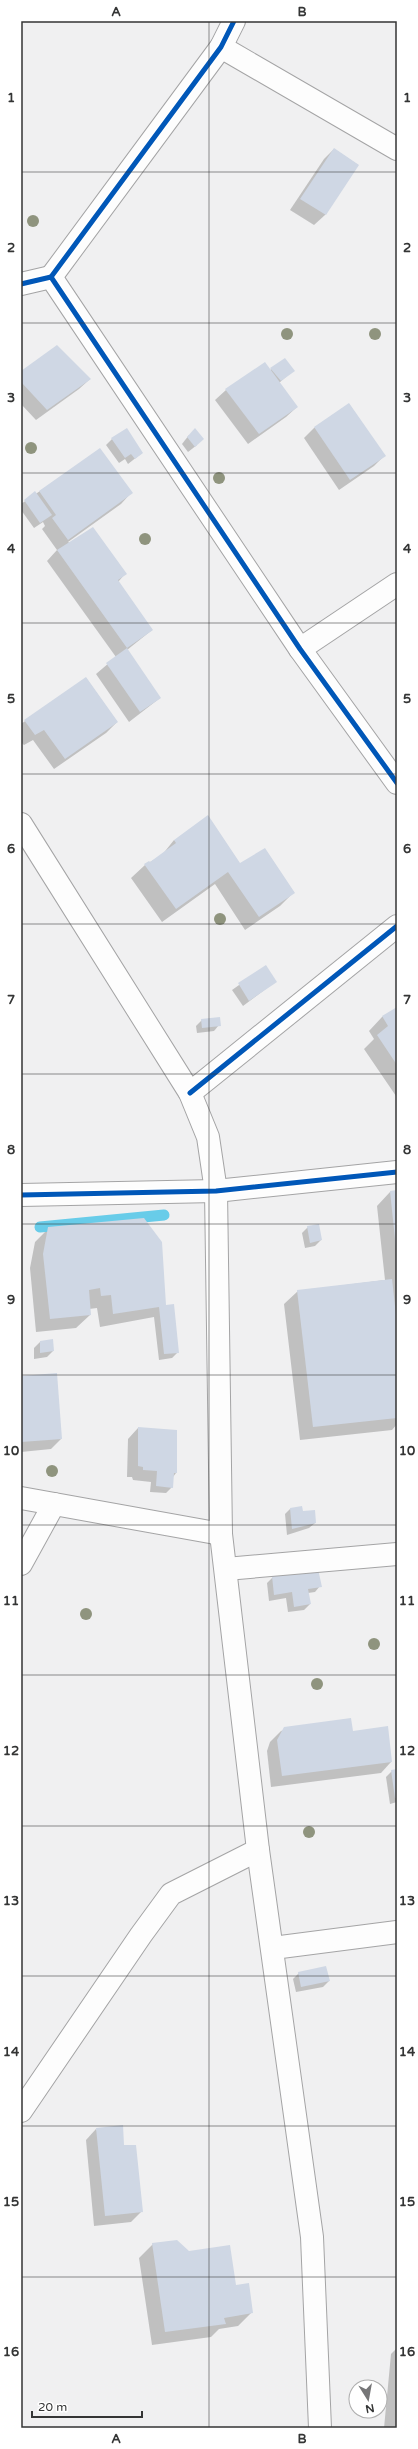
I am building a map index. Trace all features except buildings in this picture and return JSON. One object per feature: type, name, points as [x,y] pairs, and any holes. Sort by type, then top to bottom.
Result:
[{"type":"street","points":[[21,284],[52,277],[221,47],[234,21]]},
{"type":"street","points":[[221,47],[397,149]]},
{"type":"street","points":[[52,277],[300,649],[397,784]]},
{"type":"street","points":[[300,649],[397,584]]},
{"type":"street","points":[[21,824],[190,1093],[208,1137],[216,1191],[221,1534],[258,1850],[273,1948],[312,2237],[320,2428]]},
{"type":"street","points":[[190,1093],[397,926]]},
{"type":"street","points":[[21,1195],[216,1191],[397,1172]]},
{"type":"street","points":[[21,1498],[221,1534]]},
{"type":"street","points":[[21,1564],[54,1504]]},
{"type":"street","points":[[226,1570],[397,1554]]},
{"type":"street","points":[[21,2110],[141,1935],[171,1894],[258,1850]]},
{"type":"street","points":[[273,1948],[397,1932]]},
{"type":"waterway","points":[[40,1227],[164,1215]]},
{"type":"cycle path","points":[[51,277],[221,47],[234,21]]},
{"type":"cycle path","points":[[21,284],[51,277],[300,649],[397,783]]},
{"type":"cycle path","points":[[190,1093],[397,926]]},
{"type":"cycle path","points":[[21,1195],[216,1191],[397,1172]]}]
